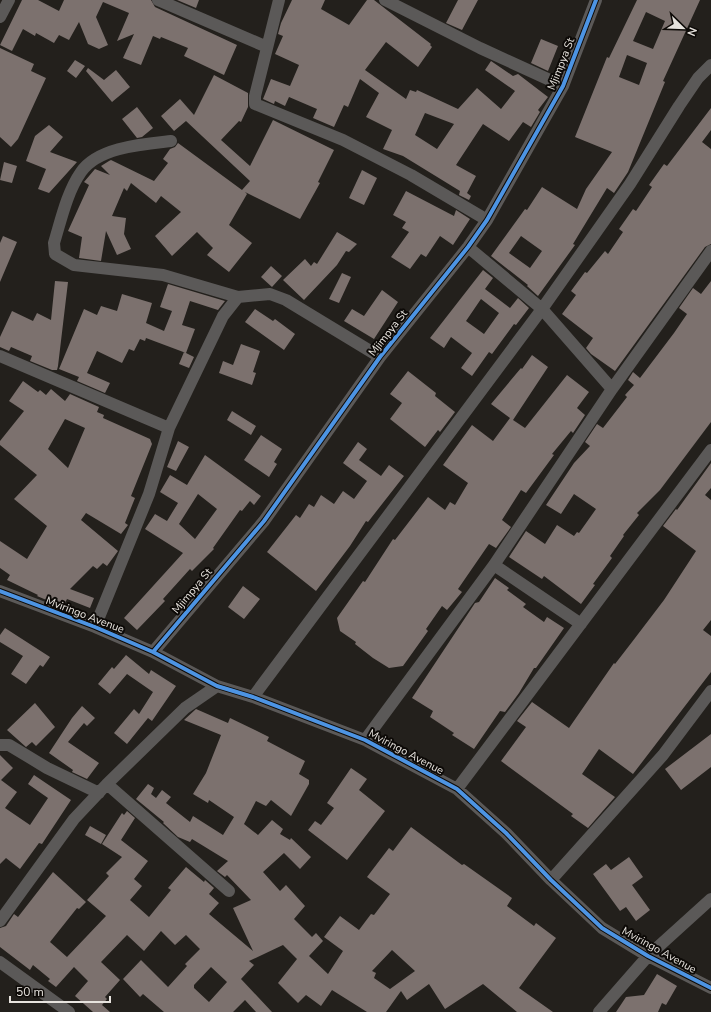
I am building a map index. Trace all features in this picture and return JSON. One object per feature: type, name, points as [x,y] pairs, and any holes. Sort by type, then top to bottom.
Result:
[{"type":"street","points":[[0,17],[9,0]]},
{"type":"street","points":[[158,0],[267,47]]},
{"type":"street","points":[[279,0],[255,96],[255,104],[350,144],[411,174],[487,220]]},
{"type":"street","points":[[385,0],[563,86]]},
{"type":"street","name":"Mjimpya St","points":[[153,652],[264,521],[380,357],[468,247],[487,220],[563,86],[596,0]]},
{"type":"street","points":[[253,697],[542,309],[630,184],[698,78],[711,65]]},
{"type":"street","points":[[171,141],[136,145],[97,157],[82,170],[74,183],[54,243],[55,254],[74,265],[162,275],[238,296],[270,294],[286,300],[380,357]]},
{"type":"street","points":[[468,247],[542,309],[612,389]]},
{"type":"street","points":[[365,740],[494,565],[612,389],[711,251]]},
{"type":"street","points":[[95,627],[148,494],[169,428],[223,316],[238,296]]},
{"type":"street","points":[[0,356],[169,428]]},
{"type":"street","points":[[457,789],[711,450]]},
{"type":"street","points":[[494,565],[582,624]]},
{"type":"street","name":"Mviringo Avenue","points":[[0,591],[95,627],[153,652],[217,686],[253,697],[365,740],[457,789],[506,833],[551,880],[602,928],[648,956],[711,988]]},
{"type":"street","points":[[0,921],[74,819],[103,788],[185,708],[217,686]]},
{"type":"street","points":[[551,880],[663,755],[711,692]]},
{"type":"street","points":[[0,745],[9,745],[47,768],[103,788],[229,891]]},
{"type":"street","points":[[599,1012],[648,956],[711,899]]},
{"type":"street","points":[[0,962],[68,1012]]},
{"type":"building","points":[[22,0],[38,0],[59,11],[64,0],[151,0],[155,7],[237,45],[224,75],[184,56],[188,48],[161,37],[160,39],[153,36],[141,65],[123,58],[134,34],[117,41],[129,13],[103,2],[96,17],[108,45],[99,49],[88,44],[79,22],[69,40],[59,35],[54,43],[36,33],[35,36],[23,29],[12,51],[0,45]]},
{"type":"building","points":[[177,0],[199,0],[196,8]]},
{"type":"building","points":[[292,0],[325,0],[321,9],[349,25],[367,0],[374,0],[431,44],[430,45],[432,47],[418,67],[386,42],[365,70],[406,99],[410,90],[416,92],[417,90],[458,109],[477,88],[501,109],[515,91],[485,70],[491,61],[513,76],[518,74],[548,97],[538,110],[540,112],[531,127],[523,122],[509,141],[483,124],[456,165],[476,176],[467,193],[471,196],[469,200],[459,195],[460,191],[403,156],[383,149],[392,130],[366,117],[379,93],[360,79],[348,107],[344,105],[334,127],[313,118],[317,109],[289,97],[285,106],[275,101],[274,104],[263,99],[271,79],[290,86],[299,65],[275,54],[283,36],[278,34],[281,23]],"holes":[[[425,113],[454,124],[437,149],[415,135]]]},
{"type":"building","points":[[458,0],[478,0],[462,30],[446,23]]},
{"type":"building","points":[[637,0],[700,0],[663,81],[665,82],[628,172],[614,193],[607,188],[573,244],[575,245],[538,296],[527,286],[528,285],[491,256],[525,209],[527,210],[542,187],[577,209],[586,189],[612,152],[575,137],[607,57],[609,58]],"holes":[[[646,12],[665,21],[653,49],[633,41]],[[627,55],[647,63],[639,85],[619,77]],[[521,236],[542,251],[530,268],[509,253]]]},
{"type":"building","points":[[541,39],[558,46],[548,71],[531,63]]},
{"type":"building","points":[[0,48],[34,64],[31,71],[46,78],[18,139],[11,147],[0,137]]},
{"type":"building","points":[[75,60],[85,66],[76,78],[67,71]]},
{"type":"building","points":[[88,68],[104,80],[116,70],[130,87],[112,102],[86,71]]},
{"type":"building","points":[[214,75],[248,93],[248,107],[241,122],[239,121],[221,140],[250,166],[273,120],[334,150],[318,182],[320,183],[300,219],[245,192],[247,194],[229,225],[252,243],[229,272],[207,255],[213,248],[197,232],[172,256],[155,236],[181,212],[161,196],[156,203],[131,183],[127,191],[124,188],[112,216],[126,218],[124,234],[131,249],[117,255],[106,231],[101,261],[79,258],[82,237],[68,231],[89,185],[84,182],[95,169],[110,175],[101,166],[111,160],[154,181],[168,163],[163,159],[170,149],[175,147],[178,143],[242,190],[250,181],[186,121],[174,131],[161,116],[180,99],[194,115]]},
{"type":"building","points":[[137,107],[153,128],[142,137],[137,138],[122,119]]},
{"type":"building","points":[[711,108],[711,130],[702,142],[711,149],[711,244],[705,247],[615,371],[591,354],[586,348],[593,338],[562,314],[576,295],[571,291],[585,272],[587,273],[605,251],[608,254],[623,232],[619,229],[633,209],[636,211],[652,187],[649,185],[664,164],[667,166]]},
{"type":"building","points":[[49,125],[63,137],[50,152],[77,162],[49,193],[38,189],[46,169],[26,161],[35,136]]},
{"type":"building","points":[[4,162],[17,166],[12,183],[0,180]]},
{"type":"building","points":[[362,170],[377,178],[364,205],[349,198]]},
{"type":"building","points":[[406,191],[454,216],[456,210],[470,219],[453,245],[440,236],[426,257],[421,254],[410,269],[391,257],[409,232],[402,228],[406,222],[393,215]]},
{"type":"building","points":[[337,232],[357,244],[349,252],[346,251],[337,265],[304,300],[283,280],[305,259],[311,266],[314,262],[317,264]]},
{"type":"building","points":[[3,236],[17,242],[0,282],[0,243]]},
{"type":"building","points":[[271,266],[282,276],[272,287],[261,277]]},
{"type":"building","points":[[483,270],[493,278],[485,289],[510,308],[518,298],[529,308],[516,325],[514,324],[492,354],[489,352],[472,376],[461,368],[472,353],[451,337],[444,348],[430,338]],"holes":[[[481,299],[499,313],[484,334],[466,321]]]},
{"type":"building","points":[[342,273],[351,277],[339,303],[329,299]]},
{"type":"building","points":[[55,281],[68,282],[58,366],[57,370],[52,370],[30,361],[32,356],[11,347],[9,351],[0,347],[0,337],[12,311],[33,321],[37,313],[51,320]]},
{"type":"building","points":[[711,281],[711,422],[660,490],[637,513],[639,515],[623,535],[624,536],[610,556],[612,558],[593,584],[595,585],[581,604],[544,576],[542,579],[509,557],[526,531],[545,544],[557,525],[574,536],[577,532],[579,533],[596,509],[574,494],[561,514],[546,505],[574,463],[590,446],[585,442],[597,424],[603,428],[627,397],[625,395],[634,385],[628,380],[633,372],[640,378],[687,314],[679,308],[693,288],[701,294]]},
{"type":"building","points":[[168,284],[225,301],[218,310],[190,301],[182,325],[195,329],[186,353],[146,338],[145,341],[140,339],[134,351],[129,349],[122,363],[97,351],[87,373],[110,383],[105,393],[77,381],[79,377],[59,369],[84,309],[97,315],[101,306],[117,311],[122,294],[152,303],[146,323],[164,331],[172,311],[160,307]]},
{"type":"building","points":[[382,290],[398,302],[374,339],[344,321],[352,309],[364,316]]},
{"type":"building","points":[[255,309],[273,321],[275,319],[295,334],[284,350],[245,322]]},
{"type":"building","points":[[241,344],[260,351],[253,372],[256,373],[252,385],[219,373],[223,361],[233,365]]},
{"type":"building","points":[[184,352],[194,357],[189,368],[179,364]]},
{"type":"building","points":[[532,355],[548,367],[513,420],[525,428],[567,375],[589,392],[577,408],[585,415],[573,433],[571,431],[552,454],[554,455],[526,493],[521,490],[502,520],[511,527],[496,548],[489,544],[458,589],[462,592],[447,610],[442,606],[426,629],[428,631],[403,666],[389,668],[373,658],[355,644],[356,642],[340,631],[337,618],[363,581],[365,582],[393,539],[395,540],[428,497],[445,510],[450,502],[455,505],[468,483],[443,465],[472,425],[493,441],[510,418],[491,404],[521,368],[522,369]]},
{"type":"building","points":[[408,371],[436,393],[435,396],[455,412],[440,432],[438,430],[425,447],[390,419],[402,403],[390,394]]},
{"type":"building","points":[[23,381],[38,392],[40,390],[46,395],[51,389],[65,401],[70,394],[99,407],[97,412],[104,415],[103,418],[150,439],[152,444],[131,496],[135,498],[125,523],[128,525],[121,534],[86,513],[81,520],[118,551],[107,566],[103,563],[97,569],[93,566],[70,589],[94,598],[90,608],[67,599],[63,607],[37,596],[38,595],[7,580],[10,575],[0,568],[0,541],[27,559],[47,526],[14,499],[37,475],[0,445],[0,441],[24,411],[9,401]],"holes":[[[65,419],[85,428],[68,468],[48,449]]]},
{"type":"building","points":[[232,411],[256,426],[251,435],[227,420]]},
{"type":"building","points":[[261,435],[282,449],[274,462],[277,464],[269,477],[244,460]]},
{"type":"building","points":[[178,441],[189,447],[176,471],[167,467]]},
{"type":"building","points":[[358,442],[367,449],[359,460],[381,476],[389,465],[404,476],[368,522],[366,521],[350,546],[316,591],[267,552],[296,515],[300,518],[309,504],[314,507],[321,495],[334,504],[343,491],[354,499],[367,481],[343,463]]},
{"type":"building","points":[[205,455],[261,496],[254,505],[250,501],[242,511],[240,510],[213,548],[214,549],[192,571],[190,569],[163,599],[165,601],[137,630],[124,618],[183,553],[145,529],[155,514],[167,521],[178,503],[160,492],[170,475],[187,485]],"holes":[[[198,494],[217,509],[195,539],[179,524]]]},
{"type":"building","points":[[711,463],[711,488],[705,495],[711,500],[711,620],[703,630],[711,636],[711,672],[633,774],[599,749],[582,774],[615,797],[588,828],[571,816],[573,814],[501,761],[526,727],[517,721],[532,702],[569,728],[614,663],[615,664],[664,600],[696,551],[663,526],[676,509],[677,510]]},
{"type":"building","points":[[495,578],[509,588],[507,590],[526,604],[523,607],[544,622],[547,617],[564,628],[536,668],[534,668],[519,693],[505,712],[500,711],[474,749],[452,735],[454,733],[430,717],[433,711],[412,698],[475,603],[479,602]]},
{"type":"building","points":[[243,586],[260,599],[244,619],[228,607]]},
{"type":"building","points":[[5,628],[50,657],[43,667],[40,665],[26,684],[11,674],[23,656],[0,642],[0,635]]},
{"type":"building","points":[[126,655],[149,674],[151,670],[176,686],[152,721],[148,718],[127,744],[114,733],[134,709],[139,714],[153,692],[127,674],[110,694],[98,684],[112,667],[114,669]]},
{"type":"building","points":[[35,703],[55,727],[36,746],[32,742],[26,747],[7,730]]},
{"type":"building","points":[[82,706],[95,718],[87,726],[84,723],[68,742],[99,763],[87,779],[72,772],[73,770],[49,753],[72,718]]},
{"type":"building","points":[[196,709],[228,723],[230,718],[269,737],[267,741],[305,761],[299,774],[309,780],[309,784],[291,816],[271,800],[266,806],[256,801],[244,824],[258,835],[272,820],[283,829],[280,834],[290,840],[291,838],[311,857],[300,869],[284,853],[263,872],[280,891],[286,885],[305,906],[294,919],[312,937],[316,933],[323,941],[309,956],[328,974],[343,951],[324,937],[340,916],[359,930],[371,914],[374,915],[390,894],[367,877],[389,848],[393,851],[411,827],[462,865],[464,864],[512,898],[507,906],[534,926],[536,923],[556,938],[519,988],[553,1012],[517,1012],[483,984],[445,1009],[429,984],[407,1000],[401,991],[386,1012],[367,1012],[332,990],[321,1006],[306,995],[298,1003],[278,983],[297,959],[283,945],[249,961],[254,965],[241,979],[272,1012],[256,1012],[245,1000],[233,1012],[164,1012],[143,994],[140,997],[123,979],[141,960],[168,987],[187,966],[185,964],[200,949],[186,935],[175,945],[161,931],[144,951],[127,935],[101,962],[120,980],[105,997],[107,999],[102,1005],[110,1012],[93,1012],[75,996],[88,981],[74,967],[56,987],[48,981],[50,979],[33,965],[30,970],[0,947],[0,928],[6,926],[14,914],[18,917],[53,872],[86,902],[79,909],[77,908],[50,942],[67,957],[106,916],[87,900],[109,876],[106,873],[122,857],[102,844],[122,813],[124,815],[127,811],[135,818],[121,840],[148,861],[134,879],[142,886],[130,900],[149,917],[171,890],[168,888],[186,867],[214,888],[209,894],[219,903],[209,914],[253,951],[233,908],[251,900],[227,875],[225,877],[217,871],[228,861],[192,839],[190,842],[178,837],[163,823],[164,822],[136,799],[148,784],[154,788],[151,794],[156,798],[162,790],[171,797],[166,803],[190,822],[193,816],[223,835],[234,817],[209,800],[208,803],[193,794],[206,773],[221,735],[184,720]],"holes":[[[392,950],[415,971],[390,989],[374,978],[376,973],[372,971]],[[211,967],[227,982],[209,1002],[194,988],[194,985]]]},
{"type":"building","points":[[711,734],[711,767],[681,790],[665,769]]},
{"type":"building","points":[[0,755],[13,768],[1,780],[17,792],[5,808],[30,825],[48,798],[28,784],[34,775],[71,800],[42,844],[39,843],[20,869],[6,858],[0,864]]},
{"type":"building","points":[[351,768],[367,779],[359,790],[385,811],[347,860],[308,830],[315,821],[321,825],[334,808],[327,803]]},
{"type":"building","points":[[90,826],[106,835],[101,844],[85,835]]},
{"type":"building","points":[[629,857],[643,877],[632,885],[650,910],[636,921],[626,907],[620,911],[593,874],[606,864],[611,870]]},
{"type":"building","points":[[657,974],[677,986],[666,1005],[662,1003],[658,1012],[616,1012],[626,997],[644,995]]},
{"type":"cycle path","points":[[153,652],[264,521],[380,357],[468,247],[487,220],[563,86],[596,0]]},
{"type":"cycle path","points":[[0,591],[95,627],[153,652],[217,686],[253,697],[365,740],[457,789],[506,833],[551,880],[602,928],[648,956],[711,988]]}]
